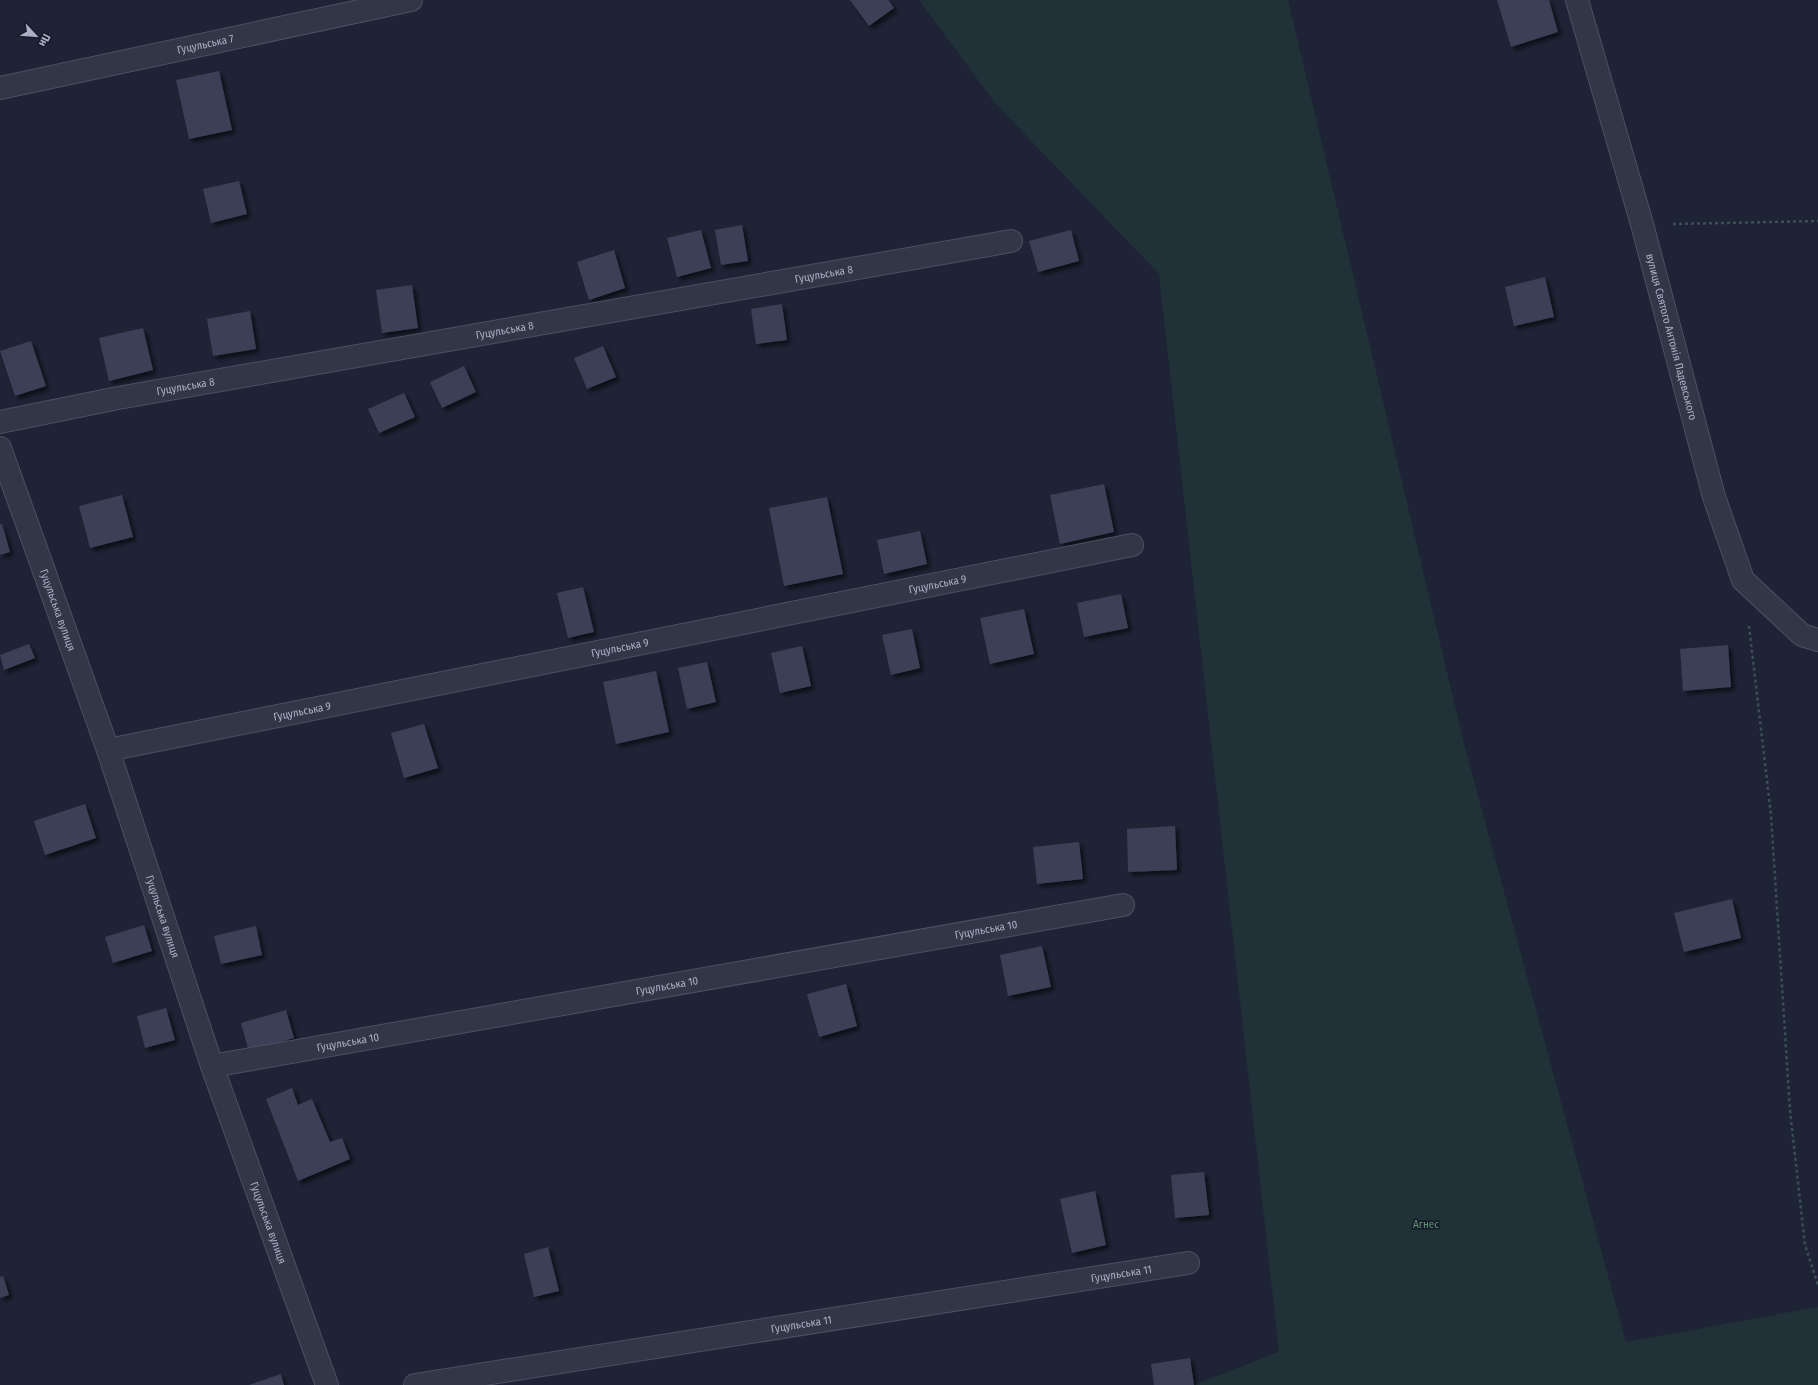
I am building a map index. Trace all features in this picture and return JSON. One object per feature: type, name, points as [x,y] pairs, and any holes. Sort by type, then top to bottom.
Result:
[{"type":"street","name":"Гуцульська 7","points":[[0,88],[411,0]]},
{"type":"street","name":"вулиця Святого Антонія Падевського","points":[[1577,0],[1642,224],[1714,497],[1743,580],[1802,635],[1818,640]]},
{"type":"street","name":"Гуцульська 8","points":[[0,422],[126,396],[1011,241]]},
{"type":"street","name":"Гуцульська вулиця","points":[[0,448],[108,750],[212,1066],[328,1385]]},
{"type":"street","name":"Гуцульська 9","points":[[108,750],[1132,545]]},
{"type":"street","name":"Гуцульська 10","points":[[212,1066],[1123,905]]},
{"type":"street","name":"Гуцульська 11","points":[[415,1385],[1188,1263]]},
{"type":"path","points":[[1642,224],[1818,221]]},
{"type":"path","points":[[1743,580],[1770,815],[1790,1111],[1805,1245],[1818,1285]]},
{"type":"green space","name":"Агнес","points":[[919,0],[1288,0],[1464,744],[1626,1342],[1818,1307],[1818,1385],[1193,1385],[1279,1352],[1159,274],[995,103]]},
{"type":"building","points":[[850,0],[888,0],[894,8],[869,26]]},
{"type":"building","points":[[1497,0],[1549,0],[1558,32],[1511,47]]},
{"type":"building","points":[[219,71],[232,130],[189,139],[176,80]]},
{"type":"building","points":[[239,181],[247,214],[211,223],[203,189]]},
{"type":"building","points":[[742,225],[748,261],[721,265],[715,230]]},
{"type":"building","points":[[701,230],[711,268],[677,277],[667,238]]},
{"type":"building","points":[[1071,230],[1079,261],[1038,272],[1029,241]]},
{"type":"building","points":[[614,250],[625,288],[589,300],[577,262]]},
{"type":"building","points":[[1545,277],[1554,317],[1514,326],[1505,287]]},
{"type":"building","points":[[412,285],[418,328],[382,333],[376,290]]},
{"type":"building","points":[[782,304],[787,340],[756,344],[751,309]]},
{"type":"building","points":[[250,311],[256,349],[213,356],[207,319]]},
{"type":"building","points":[[143,328],[153,370],[109,381],[99,338]]},
{"type":"building","points":[[31,341],[46,386],[15,396],[0,351]]},
{"type":"building","points":[[603,346],[616,377],[587,389],[574,358]]},
{"type":"building","points":[[464,366],[476,392],[442,408],[430,382]]},
{"type":"building","points":[[404,393],[415,417],[379,433],[368,409]]},
{"type":"building","points":[[1104,484],[1114,532],[1060,544],[1050,495]]},
{"type":"building","points":[[122,495],[133,537],[90,548],[79,506]]},
{"type":"building","points":[[827,497],[843,574],[784,586],[769,508]]},
{"type":"building","points":[[0,524],[2,524],[10,552],[0,555]]},
{"type":"building","points":[[920,531],[927,564],[884,574],[877,540]]},
{"type":"building","points":[[583,587],[594,632],[568,638],[557,593]]},
{"type":"building","points":[[1121,594],[1128,628],[1084,637],[1077,603]]},
{"type":"building","points":[[1024,609],[1034,654],[990,664],[980,618]]},
{"type":"building","points":[[912,629],[920,668],[891,675],[882,635]]},
{"type":"building","points":[[29,644],[35,658],[4,670],[0,655]]},
{"type":"building","points":[[1728,645],[1731,687],[1683,691],[1680,649]]},
{"type":"building","points":[[802,646],[811,686],[780,693],[771,653]]},
{"type":"building","points":[[707,662],[716,702],[687,709],[678,668]]},
{"type":"building","points":[[656,671],[669,732],[616,744],[603,682]]},
{"type":"building","points":[[424,724],[438,768],[404,778],[391,733]]},
{"type":"building","points":[[85,804],[96,838],[45,855],[34,821]]},
{"type":"building","points":[[1175,826],[1177,870],[1128,872],[1127,829]]},
{"type":"building","points":[[1079,842],[1083,879],[1037,884],[1033,847]]},
{"type":"building","points":[[1732,899],[1741,938],[1684,952],[1674,913]]},
{"type":"building","points":[[144,925],[152,951],[113,963],[105,937]]},
{"type":"building","points":[[256,926],[262,955],[221,964],[214,936]]},
{"type":"building","points":[[1042,946],[1051,987],[1008,996],[1000,955]]},
{"type":"building","points":[[846,984],[857,1026],[819,1037],[807,994]]},
{"type":"building","points":[[166,1008],[175,1040],[145,1048],[137,1016]]},
{"type":"building","points":[[286,1010],[294,1038],[249,1052],[241,1023]]},
{"type":"building","points":[[292,1088],[298,1105],[312,1099],[330,1142],[342,1138],[350,1159],[298,1181],[266,1099]]},
{"type":"building","points":[[1204,1172],[1209,1215],[1175,1218],[1171,1175]]},
{"type":"building","points":[[1095,1191],[1106,1245],[1072,1253],[1060,1199]]},
{"type":"building","points":[[548,1247],[559,1291],[534,1297],[524,1254]]},
{"type":"building","points":[[3,1276],[9,1295],[0,1298],[0,1277]]},
{"type":"building","points":[[1190,1358],[1194,1385],[1154,1385],[1151,1364]]},
{"type":"building","points":[[281,1374],[284,1385],[249,1385]]}]
